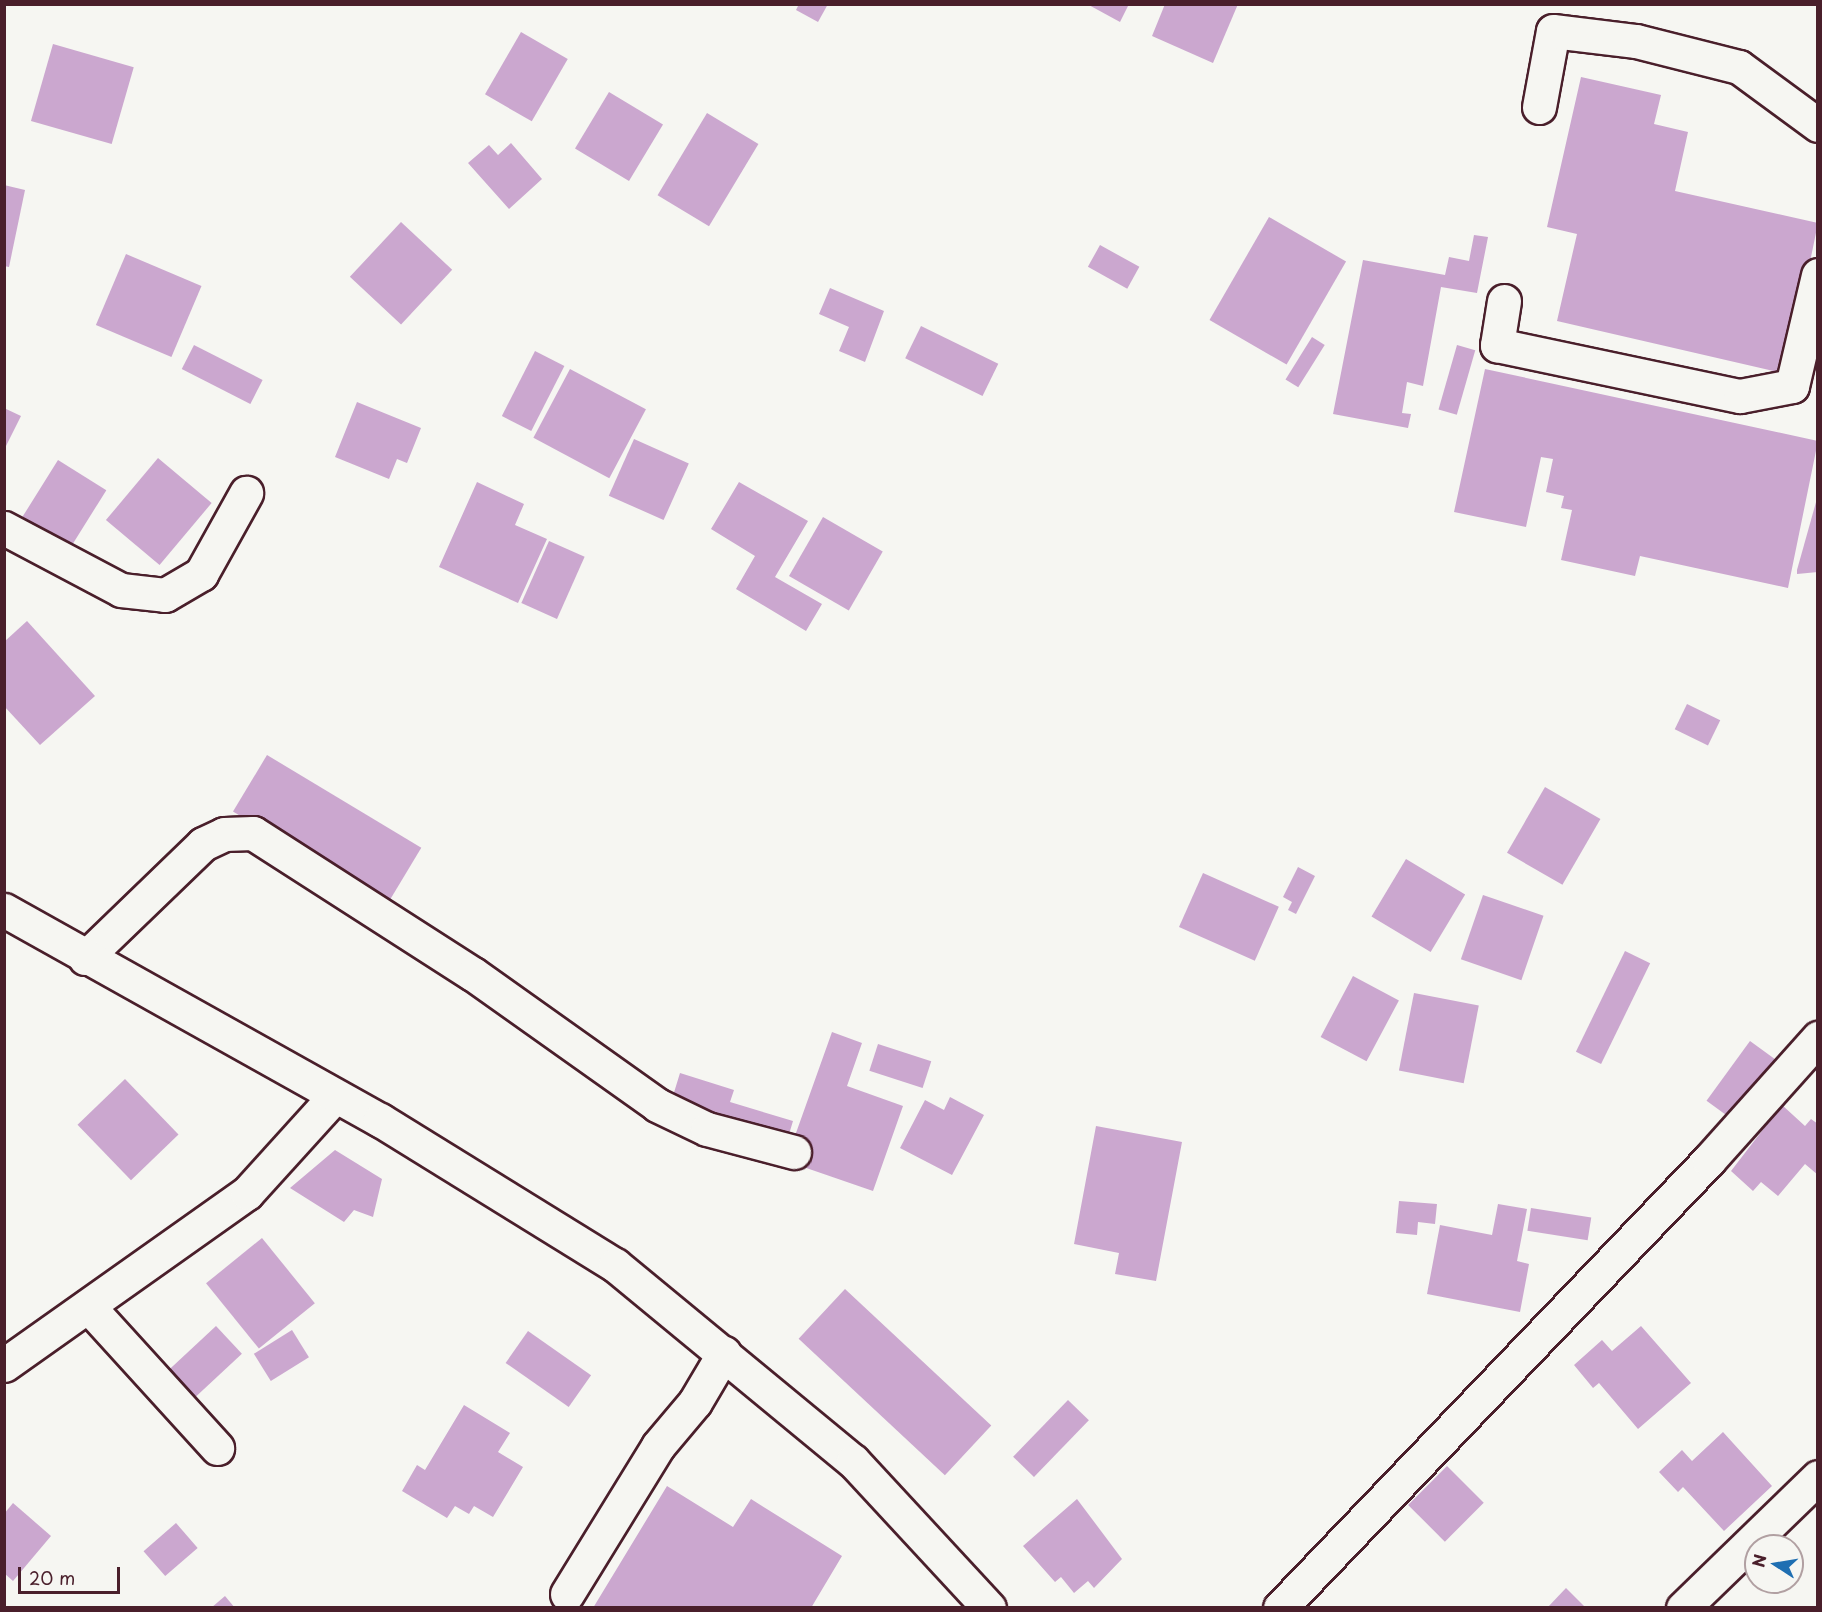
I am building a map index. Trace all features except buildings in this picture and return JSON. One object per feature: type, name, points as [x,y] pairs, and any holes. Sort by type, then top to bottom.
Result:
[{"type":"street","points":[[1539,106],[1553,31],[1636,41],[1740,67],[1818,124]]},
{"type":"street","points":[[1504,302],[1497,345],[1740,396],[1791,386],[1818,275]]},
{"type":"street","points":[[4,528],[121,590],[165,595],[201,574],[246,493]]},
{"type":"street","points":[[85,958],[203,844],[224,834],[253,832],[473,974],[657,1105],[707,1129],[794,1152]]},
{"type":"street","points":[[4,910],[333,1098],[380,1120],[559,1227],[724,1353],[853,1461],[989,1608]]},
{"type":"street","points":[[1280,1608],[1709,1160],[1818,1038]]},
{"type":"street","points":[[4,1365],[247,1193],[333,1098]]},
{"type":"street","points":[[88,1306],[217,1448]]},
{"type":"street","points":[[567,1594],[658,1446],[695,1402],[724,1353]]},
{"type":"street","points":[[1683,1608],[1818,1477]]}]
